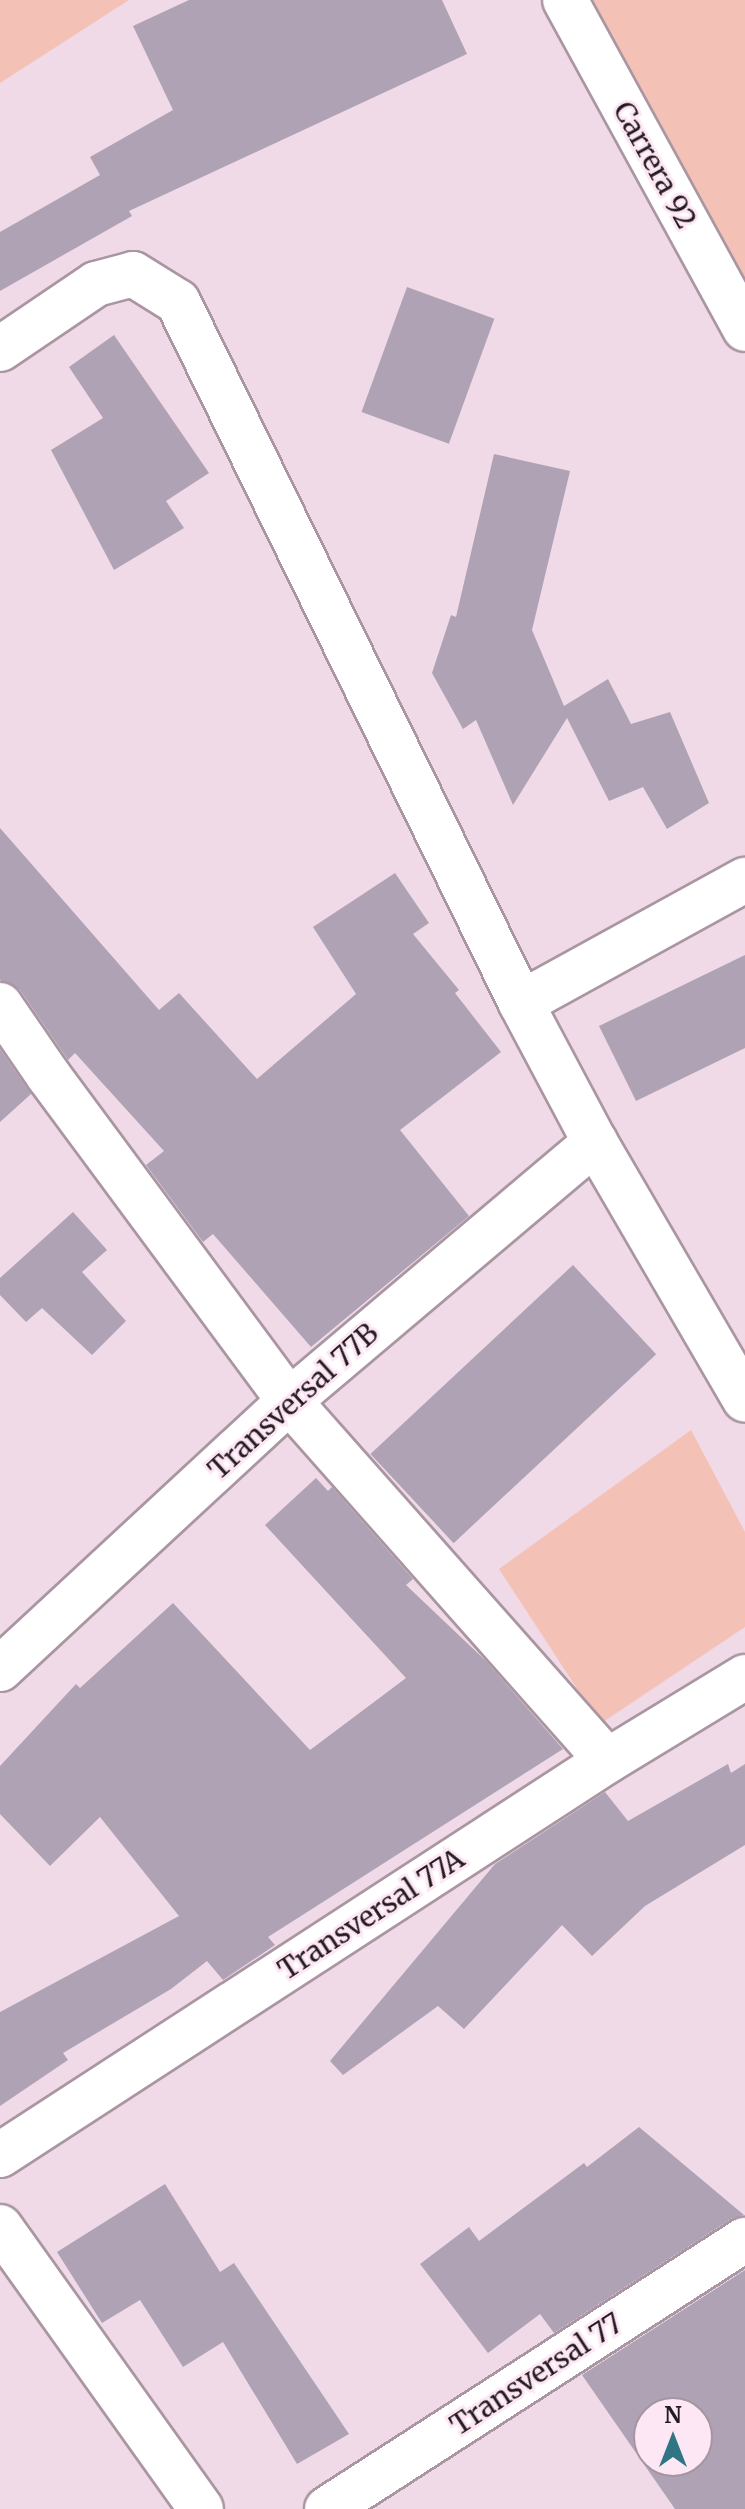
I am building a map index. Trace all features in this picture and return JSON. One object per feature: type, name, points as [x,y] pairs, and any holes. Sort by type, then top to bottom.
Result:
[{"type":"street","name":"Carrera 92","points":[[565,0],[745,329]]},
{"type":"street","points":[[0,349],[96,284],[121,277],[133,274],[178,302],[521,1003],[595,1142],[745,1400]]},
{"type":"street","points":[[521,1003],[745,880]]},
{"type":"street","points":[[0,1005],[48,1075],[289,1401],[607,1761]]},
{"type":"street","name":"Transversal 77B","points":[[0,1669],[289,1401],[595,1142]]},
{"type":"street","name":"Transversal 77A","points":[[0,2155],[607,1761],[745,1677]]},
{"type":"street","points":[[0,2227],[201,2509]]},
{"type":"street","name":"Transversal 77","points":[[327,2509],[745,2240]]},
{"type":"shaded area","points":[[0,0],[129,0],[0,83]]},
{"type":"shaded area","points":[[556,0],[745,0],[745,338]]},
{"type":"shaded area","points":[[691,1430],[745,1532],[745,1627],[600,1724],[499,1569]]},
{"type":"building","points":[[189,0],[442,0],[467,54],[129,211],[132,216],[0,291],[0,232],[100,175],[90,157],[173,110],[133,26]]},
{"type":"building","points":[[407,287],[494,319],[449,444],[362,412]]},
{"type":"building","points":[[114,335],[209,473],[166,501],[184,528],[114,570],[51,450],[103,418],[69,367]]},
{"type":"building","points":[[494,454],[570,471],[532,630],[564,706],[608,679],[631,724],[670,712],[709,803],[667,829],[643,787],[609,801],[567,718],[513,805],[476,720],[463,729],[432,673],[451,615],[456,617]]},
{"type":"building","points":[[0,828],[159,1010],[179,993],[257,1079],[356,994],[313,927],[395,873],[429,923],[413,934],[459,990],[455,993],[501,1052],[400,1130],[469,1216],[311,1347],[213,1234],[203,1242],[146,1165],[164,1151],[75,1053],[68,1060],[20,990],[0,980]]},
{"type":"building","points":[[745,955],[745,1048],[636,1101],[599,1026]]},
{"type":"building","points":[[0,1049],[31,1094],[0,1122]]},
{"type":"building","points":[[73,1212],[107,1250],[82,1272],[126,1321],[92,1355],[42,1308],[26,1322],[0,1295],[0,1278]]},
{"type":"building","points":[[573,1265],[656,1354],[454,1543],[370,1454]]},
{"type":"building","points":[[316,1478],[328,1491],[332,1487],[413,1579],[406,1585],[486,1661],[563,1749],[268,1937],[275,1945],[223,1980],[207,1961],[171,1989],[63,2053],[68,2060],[0,2106],[0,2012],[179,1916],[100,1817],[50,1866],[0,1814],[0,1766],[76,1684],[80,1688],[173,1603],[310,1750],[406,1678],[265,1525]]},
{"type":"building","points":[[728,1764],[731,1773],[745,1764],[745,1845],[645,1906],[592,1956],[562,1925],[464,2029],[438,2006],[343,2075],[330,2061],[495,1864],[605,1792],[628,1821]]},
{"type":"building","points":[[639,2127],[744,2215],[731,2219],[554,2333],[540,2314],[488,2353],[420,2264],[469,2227],[479,2241],[584,2163],[587,2167]]},
{"type":"building","points":[[165,2184],[220,2272],[234,2263],[349,2434],[297,2464],[223,2342],[183,2367],[140,2300],[102,2323],[57,2252]]},
{"type":"building","points":[[745,2270],[745,2509],[675,2509],[653,2477],[713,2477],[713,2397],[633,2397],[633,2448],[582,2375]]}]
